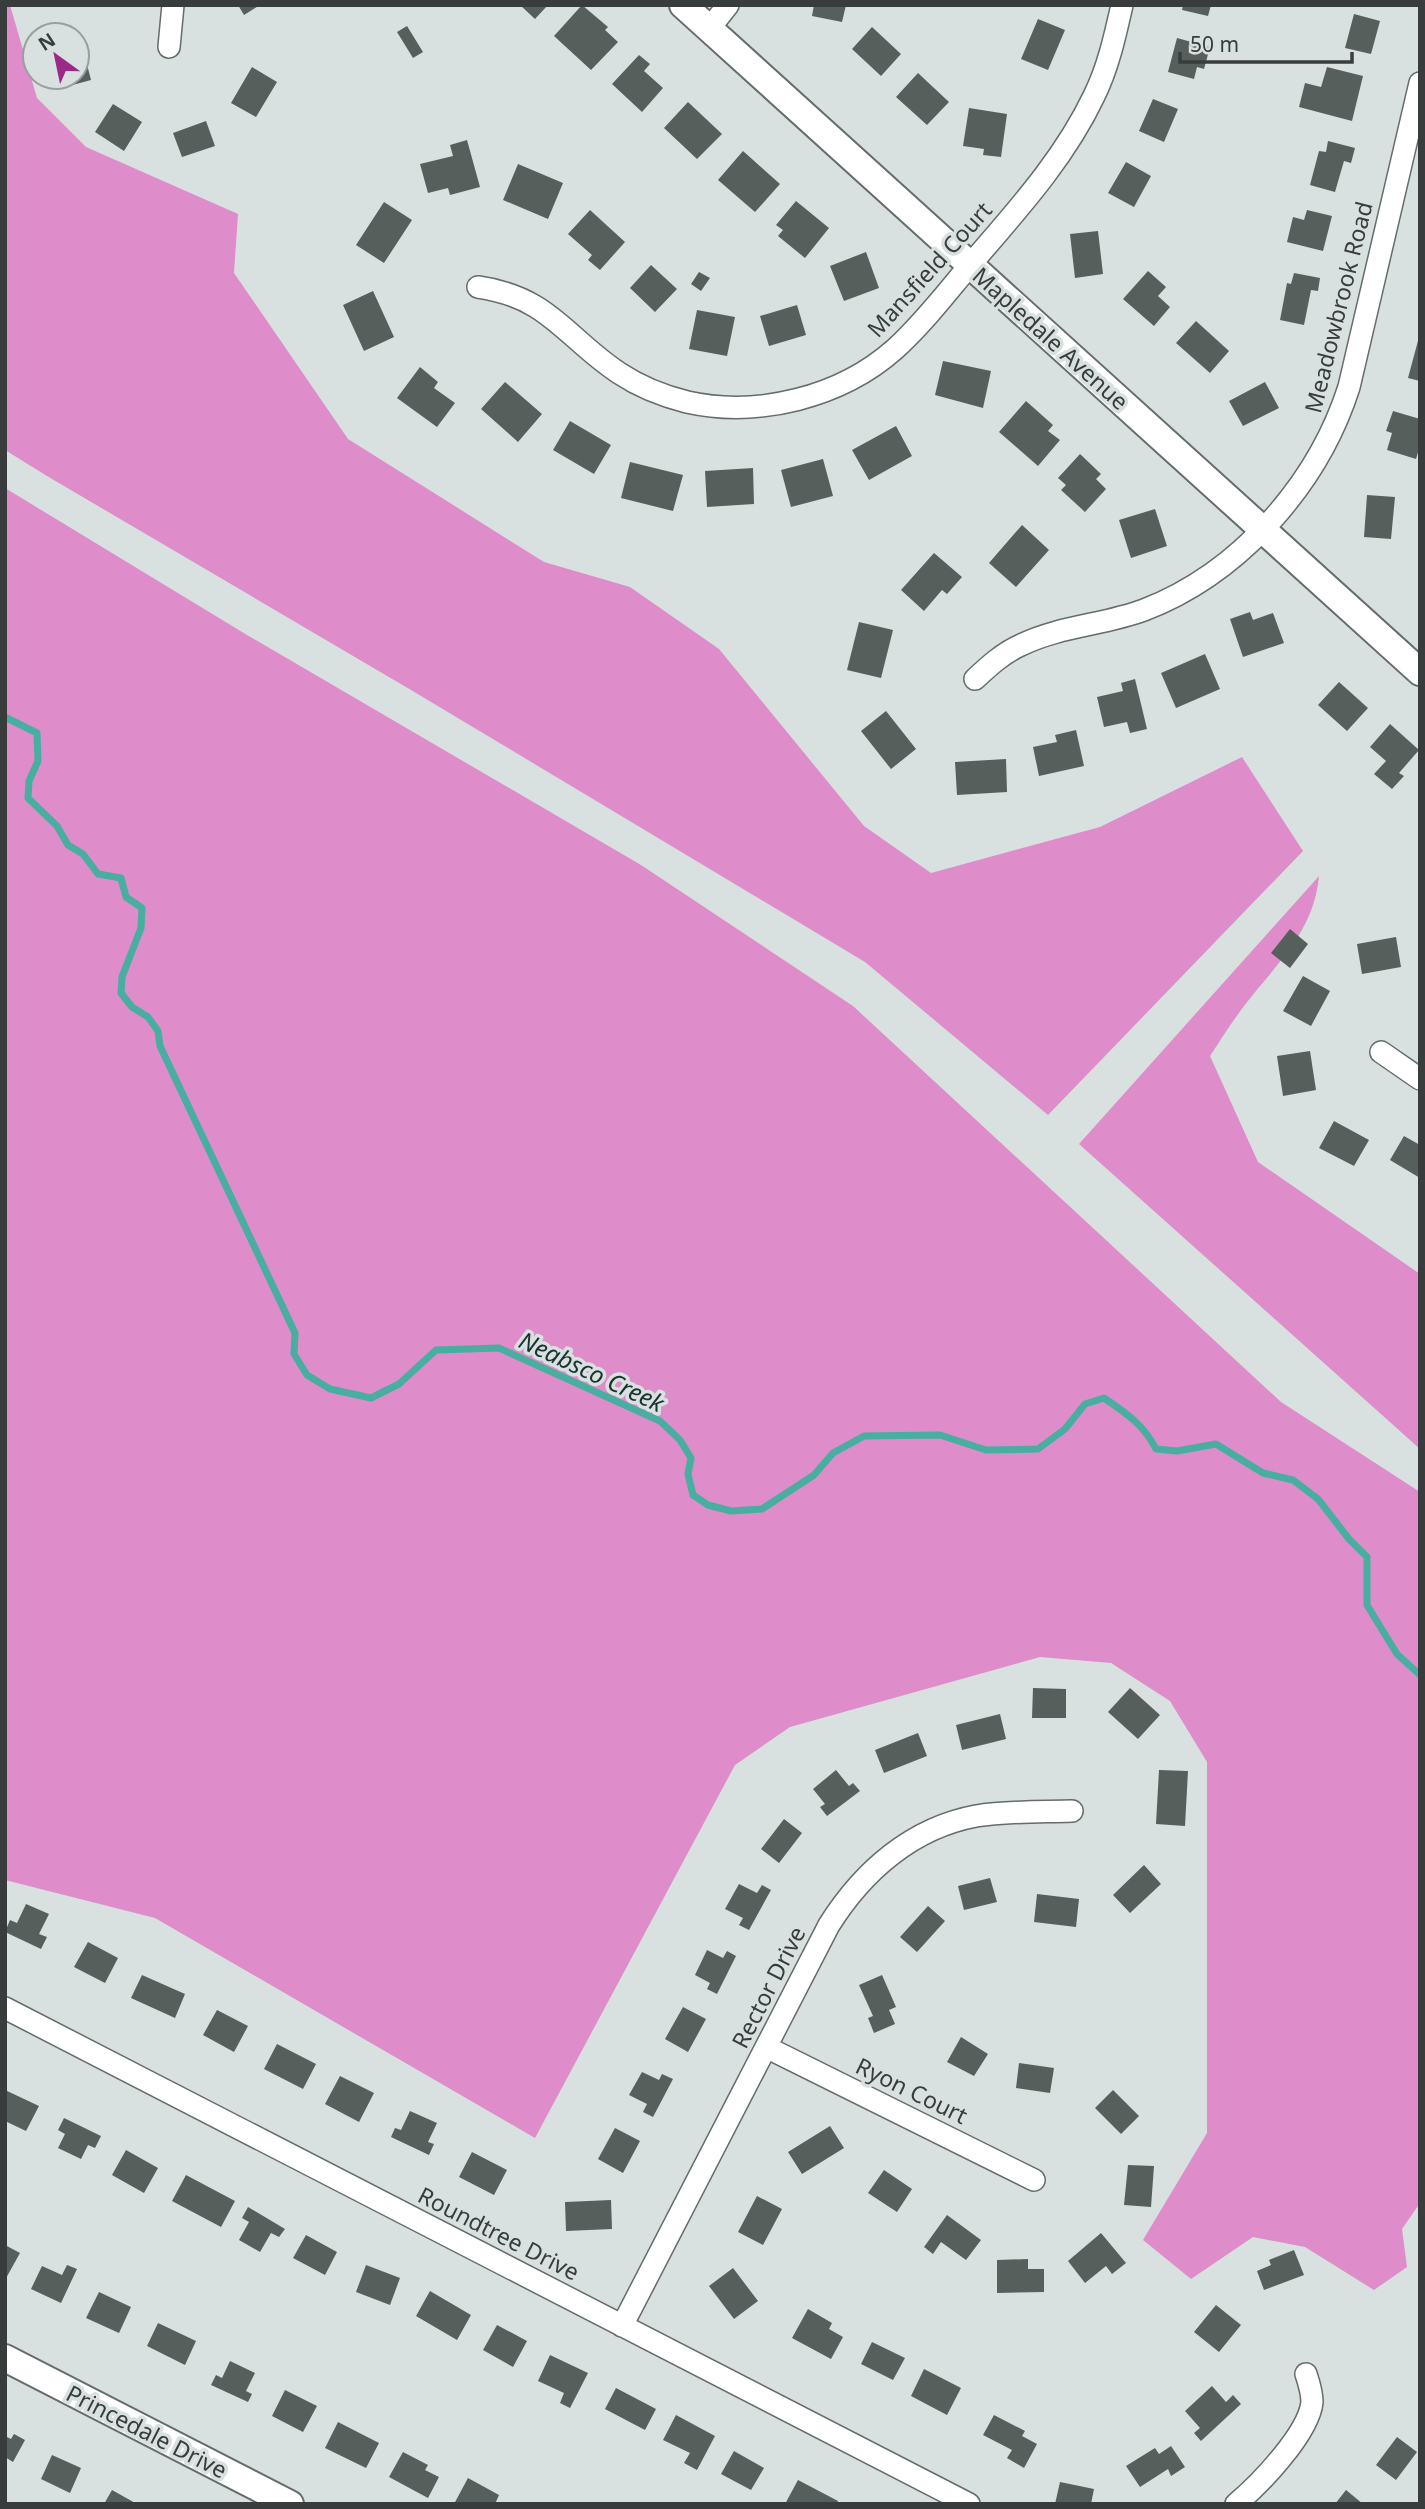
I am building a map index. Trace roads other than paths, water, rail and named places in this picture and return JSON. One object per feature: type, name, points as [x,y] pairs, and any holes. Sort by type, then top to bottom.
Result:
[{"type":"street","points":[[169,47],[173,5]]},
{"type":"street","name":"Mapledale Avenue","points":[[683,5],[1420,672]]},
{"type":"street","points":[[709,29],[728,5]]},
{"type":"street","name":"Mansfield Court","points":[[478,286],[498,289],[535,304],[617,372],[648,389],[705,405],[760,406],[795,400],[830,389],[875,364],[908,337],[1042,181],[1082,118],[1105,70],[1122,5]]},
{"type":"street","name":"Meadowbrook Road","points":[[975,679],[994,662],[1021,645],[1041,637],[1144,610],[1179,594],[1228,561],[1287,502],[1312,469],[1341,412],[1349,387],[1420,83]]},
{"type":"street","points":[[1381,1052],[1420,1079]]},
{"type":"street","name":"Rector Drive","points":[[621,2326],[834,1917],[859,1882],[911,1841],[947,1824],[976,1816],[1010,1812],[1072,1811]]},
{"type":"street","name":"Roundtree Drive","points":[[5,2008],[969,2504]]},
{"type":"street","name":"Ryon Court","points":[[766,2048],[1034,2180]]},
{"type":"street","name":"Princedale Drive","points":[[5,2357],[290,2504]]},
{"type":"street","points":[[1236,2504],[1274,2468],[1308,2416],[1311,2394],[1306,2374]]},
{"type":"waterway","name":"Neabsco Creek","points":[[5,717],[37,733],[38,761],[29,781],[28,798],[57,826],[68,845],[83,854],[98,874],[121,878],[126,897],[142,908],[141,928],[122,977],[121,993],[132,1007],[148,1017],[158,1031],[160,1046],[295,1333],[294,1354],[307,1375],[330,1389],[371,1398],[399,1384],[436,1350],[499,1348],[660,1421],[680,1440],[691,1458],[688,1474],[693,1495],[708,1505],[731,1511],[762,1509],[814,1475],[833,1453],[864,1436],[940,1435],[986,1450],[1038,1449],[1065,1429],[1085,1404],[1104,1398],[1140,1426],[1156,1449],[1177,1451],[1216,1444],[1263,1473],[1293,1480],[1318,1499],[1349,1539],[1367,1557],[1367,1605],[1397,1654],[1420,1675]]}]
